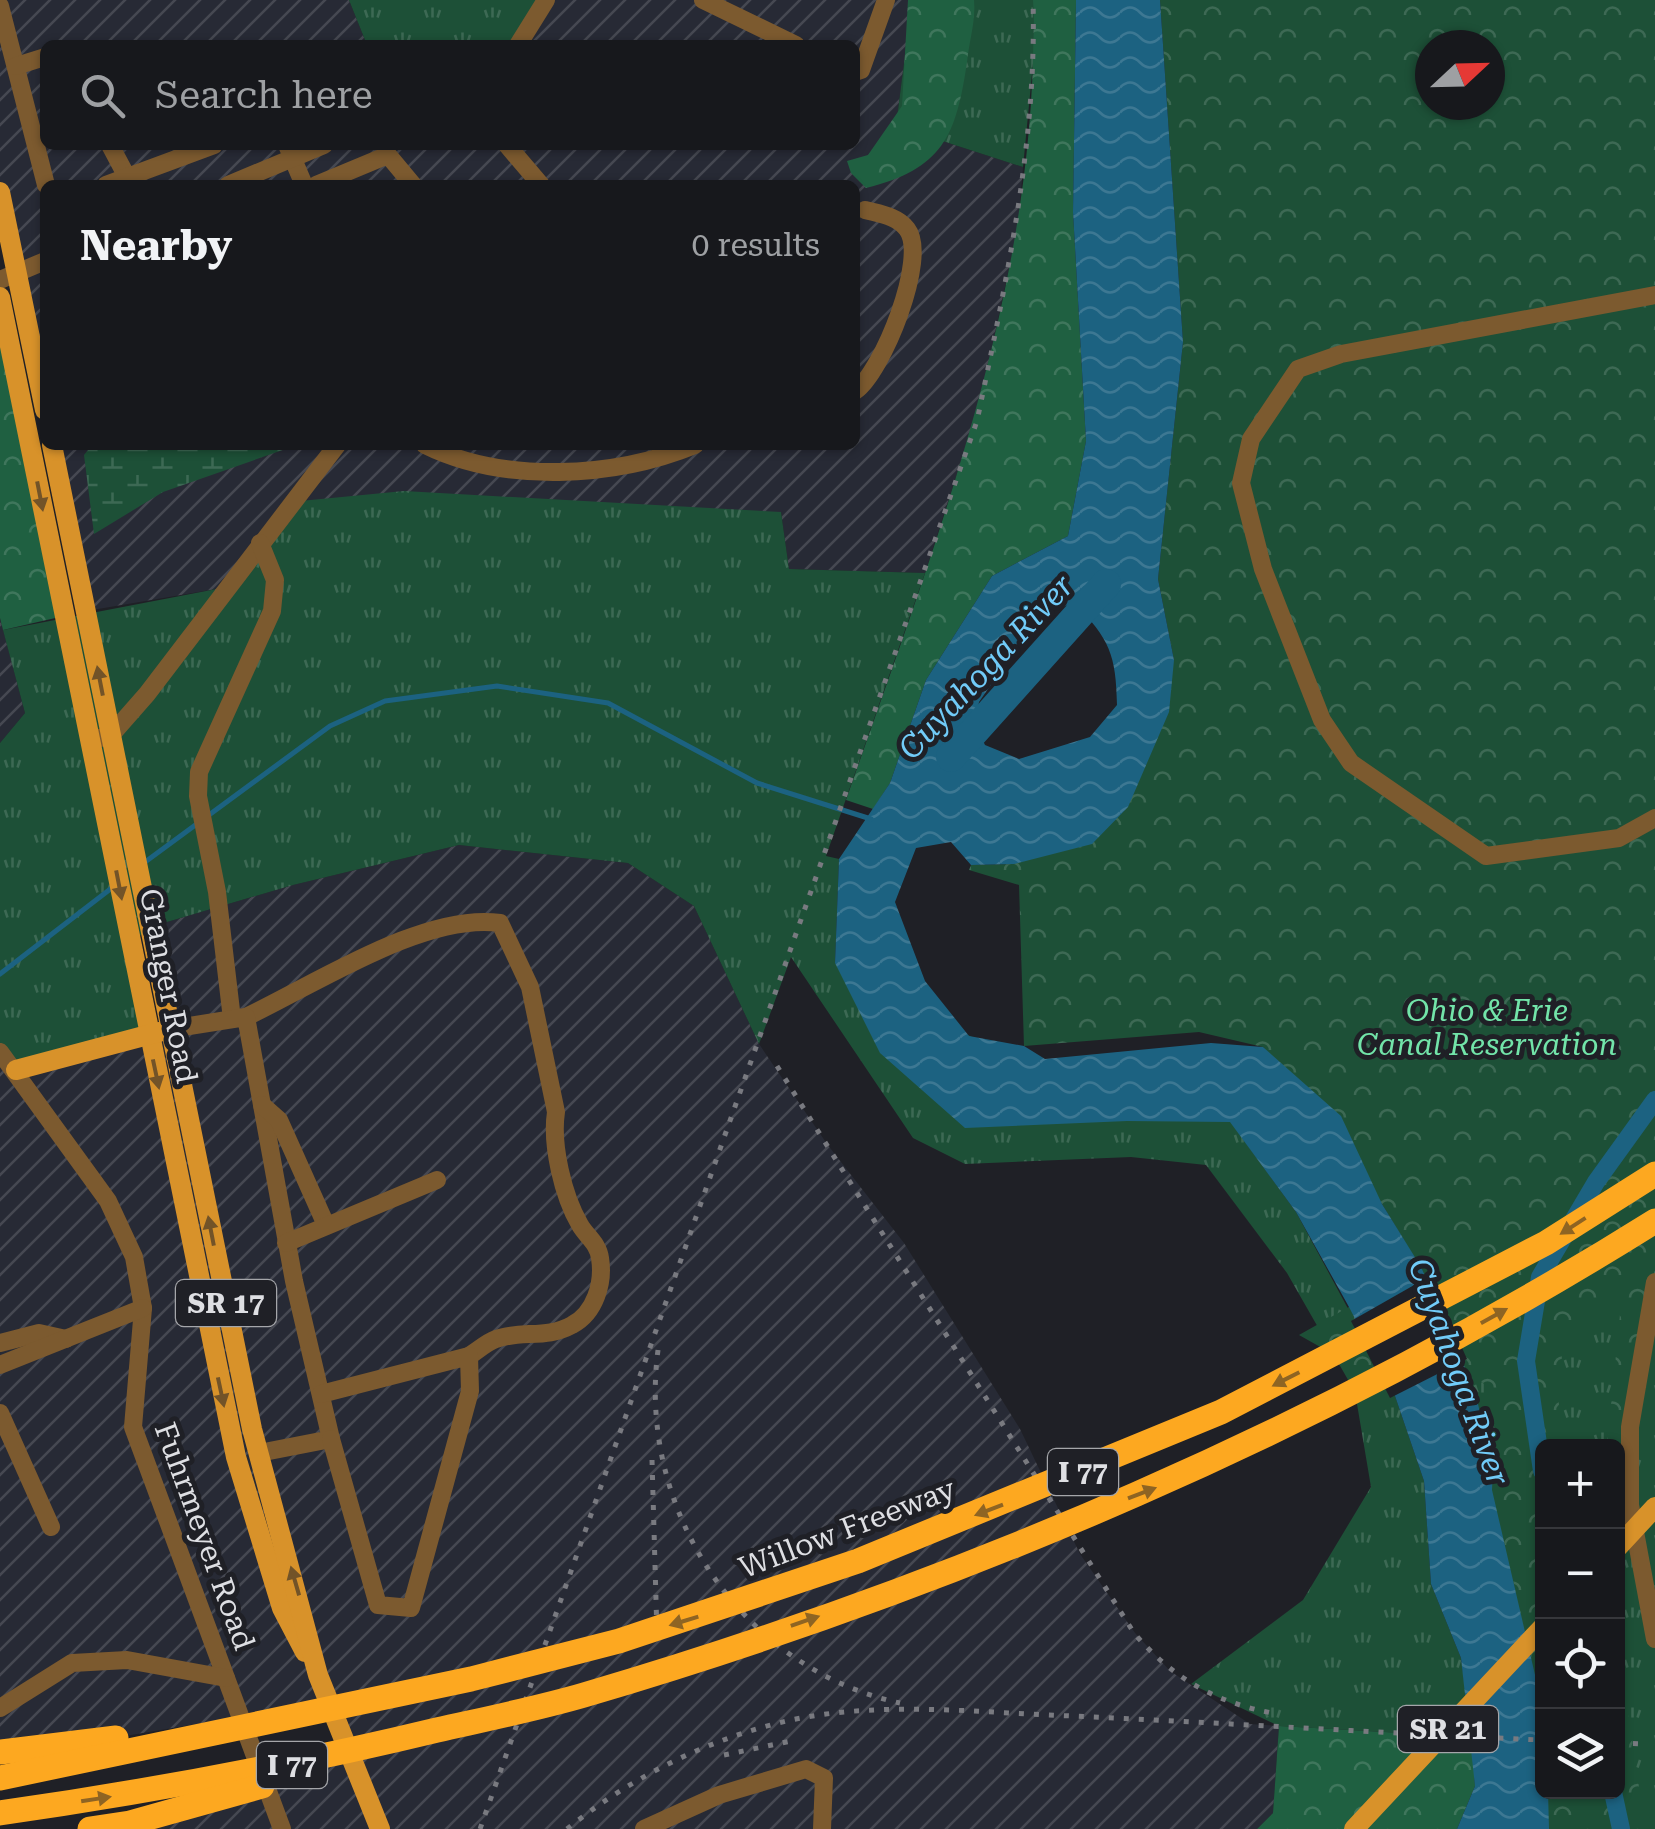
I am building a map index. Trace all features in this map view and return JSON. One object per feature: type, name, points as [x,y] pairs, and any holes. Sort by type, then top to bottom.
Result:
[{"type":"highway","name":"Willow Freeway","points":[[0,1778],[471,1679],[619,1641],[734,1605],[1074,1476],[1220,1412],[1384,1331],[1546,1243],[1655,1174]]},
{"type":"highway","name":"I 77","points":[[0,1813],[266,1771],[580,1696],[896,1589],[1176,1480],[1384,1378],[1655,1221]]},
{"type":"highway","points":[[0,1752],[89,1742],[471,1679]]},
{"type":"highway","points":[[90,1829],[130,1823],[580,1696]]},
{"type":"main road","points":[[0,192],[8,276],[40,392]]},
{"type":"main road","name":"Granger Road","points":[[0,297],[236,1458],[282,1608],[318,1676],[380,1829]]},
{"type":"main road","name":"Granger Road","points":[[53,450],[258,1453],[318,1676]]},
{"type":"main road","points":[[16,1070],[170,1030]]},
{"type":"main road","points":[[236,1458],[258,1453]]},
{"type":"main road","points":[[1625,1539],[1655,1507]]},
{"type":"main road","name":"SR 21","points":[[1354,1829],[1535,1635]]},
{"type":"street","points":[[521,40],[546,0]]},
{"type":"street","points":[[704,0],[786,40]]},
{"type":"street","points":[[860,70],[886,0]]},
{"type":"street","points":[[0,6],[45,180]]},
{"type":"street","points":[[16,66],[40,59]]},
{"type":"street","points":[[113,150],[127,177]]},
{"type":"street","points":[[119,180],[200,150]]},
{"type":"street","points":[[326,180],[384,150],[409,180]]},
{"type":"street","points":[[510,150],[537,180]]},
{"type":"street","points":[[237,180],[290,152],[302,180]]},
{"type":"street","points":[[860,388],[880,363],[912,268],[914,246],[908,230],[893,217],[865,210]]},
{"type":"street","points":[[8,276],[40,263]]},
{"type":"street","points":[[1655,295],[1341,354],[1298,369],[1251,439],[1241,484],[1264,569],[1322,720],[1352,762],[1486,856],[1620,838],[1655,818]]},
{"type":"street","points":[[90,741],[111,735],[147,694],[333,450]]},
{"type":"street","points":[[435,450],[503,468],[568,469],[627,466],[678,450]]},
{"type":"street","points":[[260,544],[275,580],[272,610],[199,772],[198,796],[286,1243],[331,1439],[378,1605],[411,1608],[470,1391],[469,1356]]},
{"type":"street","points":[[170,1030],[239,1018],[399,940],[473,919],[500,923],[530,987],[556,1112],[553,1132],[560,1162],[580,1227],[594,1241],[600,1257],[600,1277],[590,1311],[574,1324],[537,1336],[496,1339],[469,1356],[320,1394]]},
{"type":"street","name":"Fuhrmeyer Road","points":[[0,1052],[108,1201],[134,1257],[143,1308],[133,1427],[282,1829]]},
{"type":"street","points":[[262,1106],[279,1120],[326,1225]]},
{"type":"street","points":[[286,1243],[436,1180]]},
{"type":"street","points":[[1655,1282],[1630,1427],[1634,1541],[1654,1615],[1655,1639]]},
{"type":"street","points":[[0,1365],[143,1308]]},
{"type":"street","points":[[0,1342],[39,1333],[66,1339]]},
{"type":"street","points":[[0,1413],[50,1527]]},
{"type":"street","points":[[258,1453],[331,1439]]},
{"type":"street","points":[[0,1708],[49,1674],[86,1661],[128,1660],[226,1678]]},
{"type":"street","points":[[644,1829],[718,1796],[806,1768],[824,1778],[822,1829]]},
{"type":"shaded area","points":[[0,0],[349,0],[365,40],[40,40],[40,150],[860,150],[860,40],[521,40],[546,0],[912,0],[896,126],[1023,167],[1018,227],[980,402],[925,573],[789,569],[781,512],[228,587],[86,611],[53,450],[860,450],[860,180],[40,180],[40,386],[0,192]]},
{"type":"shaded area","points":[[0,618],[25,713],[0,743]]},
{"type":"shaded area","points":[[459,845],[628,863],[694,906],[759,1044],[827,1144],[904,1243],[1020,1429],[1080,1554],[1135,1633],[1170,1671],[1250,1724],[1279,1726],[1273,1813],[1257,1829],[90,1829],[130,1823],[347,1762],[328,1702],[89,1742],[0,1752],[0,1052],[170,1029],[150,927],[293,885]]},
{"type":"green space","points":[[349,0],[546,0],[521,40],[365,40]]},
{"type":"green space","points":[[908,0],[974,0],[963,88],[951,129],[941,146],[913,171],[866,188],[851,173],[847,161],[868,155],[902,106]]},
{"type":"green space","points":[[912,0],[1033,0],[1034,53],[1023,167],[896,126]]},
{"type":"green space","points":[[1033,0],[1076,0],[1073,212],[1086,441],[1068,536],[992,576],[926,680],[890,783],[873,809],[846,800],[947,507],[1001,307],[1020,206],[1031,104]]},
{"type":"green space","name":"Ohio & Erie Canal Reservation","points":[[1160,0],[1655,0],[1655,1358],[1625,1463],[1625,1439],[1608,1439],[1622,1294],[1565,1326],[1558,1395],[1562,1439],[1535,1439],[1535,1675],[1492,1490],[1476,1454],[1485,1412],[1484,1384],[1474,1374],[1420,1403],[1299,1335],[1420,1267],[1382,1204],[1263,1047],[1199,1032],[1024,1046],[1019,885],[969,870],[971,865],[1014,864],[1174,660],[1158,579],[1183,342]]},
{"type":"green space","points":[[0,297],[64,616],[3,630],[0,618]]},
{"type":"green space","points":[[88,450],[283,450],[163,492],[94,534],[84,455]]},
{"type":"green space","points":[[404,491],[781,512],[789,569],[925,573],[826,856],[839,859],[835,963],[1127,1121],[1230,1121],[1296,1212],[1395,1396],[1424,1481],[1431,1584],[1461,1658],[1472,1737],[1279,1726],[1191,1684],[1303,1600],[1371,1487],[1355,1392],[1287,1273],[1206,1165],[1131,1157],[965,1164],[913,1138],[791,957],[759,1044],[694,906],[628,863],[459,845],[293,885],[150,927],[131,944],[147,1034],[16,1070],[0,1052],[0,743],[25,713],[3,630],[227,587],[290,502]]},
{"type":"green space","points":[[1655,1246],[1655,1829],[1545,1829],[1540,1799],[1625,1799],[1625,1439],[1535,1439],[1535,1773],[1460,1355]]},
{"type":"green space","points":[[1625,1694],[1645,1829],[1549,1829],[1548,1799],[1625,1799]]},
{"type":"green space","points":[[1279,1726],[1472,1737],[1475,1786],[1457,1829],[1257,1829],[1273,1813]]},
{"type":"water","points":[[1076,0],[1160,0],[1183,342],[1158,579],[1174,660],[1169,712],[1128,807],[1092,844],[1014,864],[971,865],[951,842],[916,848],[895,902],[925,981],[969,1036],[1024,1046],[1045,1059],[1211,1043],[1263,1047],[1341,1116],[1382,1204],[1421,1267],[1477,1400],[1493,1467],[1492,1490],[1535,1675],[1535,1799],[1548,1799],[1549,1829],[1457,1829],[1475,1786],[1461,1658],[1431,1584],[1424,1481],[1395,1396],[1349,1307],[1296,1212],[1230,1122],[1127,1121],[965,1128],[880,1053],[835,963],[839,859],[890,783],[926,680],[992,576],[1068,536],[1086,441],[1073,212]],"holes":[[[1074,603],[1103,638],[1115,673],[1117,705],[1090,737],[1019,759],[985,745],[975,724],[979,702],[1039,615]]]},
{"type":"pier","points":[[1430,1276],[1467,1359],[1390,1398],[1351,1321]]},
{"type":"waterway","name":"Cuyahoga River","points":[[951,757],[1106,584]]},
{"type":"waterway","points":[[141,865],[330,726],[385,701],[497,686],[608,703],[757,783],[871,819]]},
{"type":"waterway","points":[[0,974],[113,887]]},
{"type":"waterway","points":[[1537,1439],[1526,1361],[1540,1277],[1596,1182],[1655,1100]]},
{"type":"waterway","points":[[1615,1799],[1621,1829]]},
{"type":"railway","points":[[480,1829],[977,421],[1009,264],[1025,159],[1033,0]]},
{"type":"railway","points":[[777,1066],[1134,1633],[1165,1664],[1198,1687],[1236,1704],[1278,1714]]},
{"type":"railway","points":[[658,1350],[656,1409],[664,1467],[683,1522],[711,1573],[747,1618],[791,1655],[843,1684],[900,1703]]},
{"type":"railway","points":[[652,1460],[657,1635]]},
{"type":"railway","points":[[567,1829],[645,1776],[701,1749],[791,1720],[855,1711],[952,1710],[1535,1740]]},
{"type":"railway","points":[[724,1755],[796,1740]]},
{"type":"railway","points":[[1625,1743],[1646,1744]]}]
